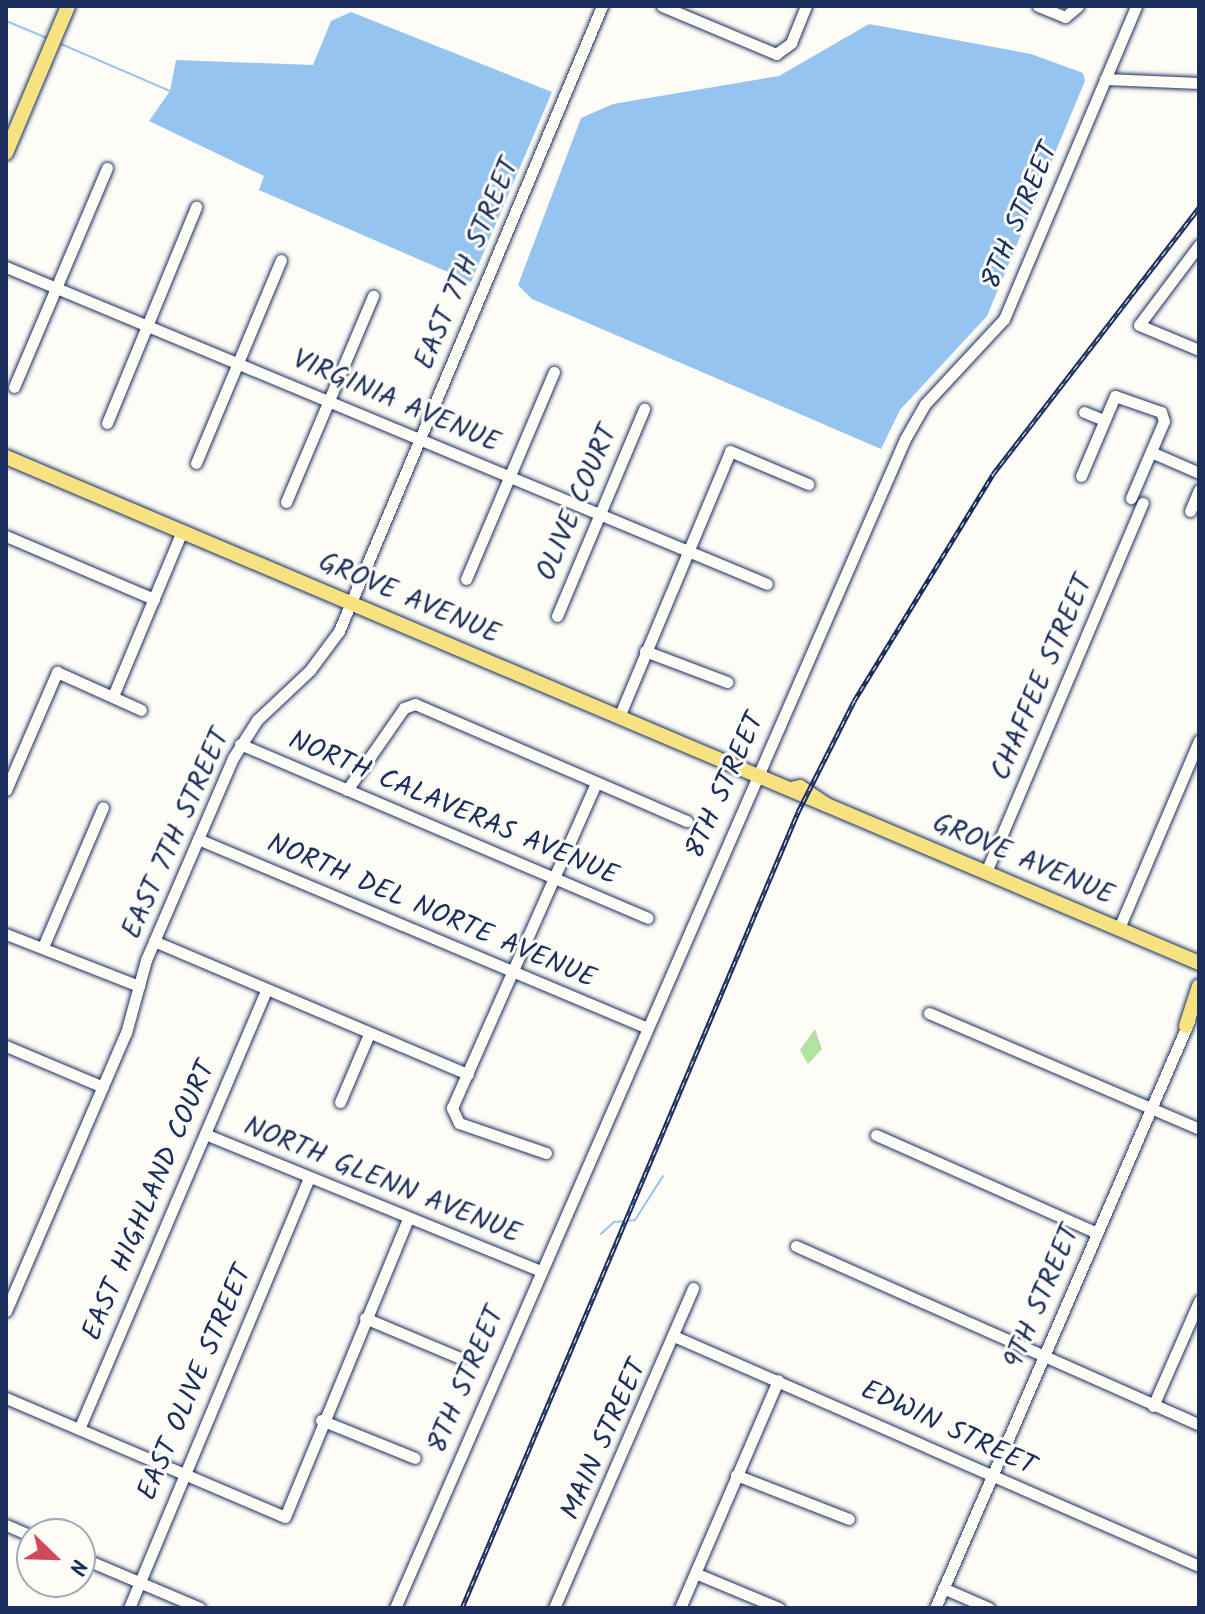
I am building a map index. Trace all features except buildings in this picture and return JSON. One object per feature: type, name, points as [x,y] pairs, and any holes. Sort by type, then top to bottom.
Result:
[{"type":"main road","points":[[6,153],[68,6]]},
{"type":"main road","name":"GROVE AVENUE","points":[[6,457],[791,789],[800,787],[827,805],[1119,928],[1197,966]]},
{"type":"main road","points":[[1186,1026],[1199,986]]},
{"type":"street","name":"EAST 7TH STREET","points":[[6,1311],[103,1087],[154,941],[240,744],[325,654],[351,603],[602,6]]},
{"type":"street","points":[[662,6],[776,54],[791,43],[806,6]]},
{"type":"street","points":[[1038,6],[1074,11]]},
{"type":"street","name":"8TH STREET","points":[[395,1608],[909,431],[1004,319],[1136,6]]},
{"type":"street","points":[[1105,79],[1199,83]]},
{"type":"street","points":[[14,387],[107,168]]},
{"type":"street","points":[[107,423],[196,207]]},
{"type":"street","points":[[1199,245],[1139,325],[1199,350]]},
{"type":"street","points":[[196,463],[281,260]]},
{"type":"street","name":"VIRGINIA AVENUE","points":[[6,267],[239,361],[767,584]]},
{"type":"street","points":[[286,502],[373,296]]},
{"type":"street","points":[[466,579],[554,372]]},
{"type":"street","points":[[1081,476],[1104,420],[1120,395],[1161,412],[1151,452],[1131,498]]},
{"type":"street","name":"OLIVE COURT","points":[[557,616],[644,409]]},
{"type":"street","points":[[1084,412],[1104,420]]},
{"type":"street","points":[[619,717],[730,451],[808,484]]},
{"type":"street","points":[[1151,452],[1199,473]]},
{"type":"street","points":[[1190,511],[1199,490]]},
{"type":"street","name":"CHAFFEE STREET","points":[[986,872],[1143,503]]},
{"type":"street","points":[[113,696],[182,531]]},
{"type":"street","points":[[6,536],[154,599]]},
{"type":"street","points":[[645,651],[727,682]]},
{"type":"street","points":[[6,790],[57,672],[141,710]]},
{"type":"street","points":[[347,790],[404,708],[415,704],[687,821]]},
{"type":"street","points":[[1119,928],[1199,740]]},
{"type":"street","name":"NORTH CALAVERAS AVENUE","points":[[240,744],[647,918]]},
{"type":"street","points":[[546,1153],[454,1117],[468,1074],[596,783]]},
{"type":"street","points":[[43,947],[103,807]]},
{"type":"street","name":"NORTH DEL NORTE AVENUE","points":[[198,839],[647,1028]]},
{"type":"street","points":[[6,934],[139,986]]},
{"type":"street","points":[[154,941],[468,1074]]},
{"type":"street","name":"EAST HIGHLAND COURT","points":[[79,1429],[266,991]]},
{"type":"street","name":"9TH STREET","points":[[935,1608],[1186,1026],[1199,1006]]},
{"type":"street","points":[[929,1013],[1199,1129]]},
{"type":"street","points":[[340,1102],[369,1034]]},
{"type":"street","points":[[6,1046],[103,1087]]},
{"type":"street","name":"NORTH GLENN AVENUE","points":[[205,1134],[540,1271]]},
{"type":"street","points":[[876,1135],[1097,1233]]},
{"type":"street","name":"EAST OLIVE STREET","points":[[129,1608],[182,1474],[309,1178]]},
{"type":"street","points":[[6,1398],[285,1517],[321,1420],[408,1219]]},
{"type":"street","points":[[796,1246],[1199,1425]]},
{"type":"street","name":"MAIN STREET","points":[[554,1608],[676,1337],[693,1288]]},
{"type":"street","points":[[1153,1406],[1199,1303]]},
{"type":"street","points":[[365,1318],[460,1358]]},
{"type":"street","name":"EDWIN STREET","points":[[676,1337],[1199,1566]]},
{"type":"street","points":[[680,1608],[778,1380]]},
{"type":"street","points":[[321,1420],[415,1458]]},
{"type":"street","points":[[736,1475],[849,1519]]},
{"type":"street","points":[[96,1564],[200,1608]]},
{"type":"street","points":[[695,1573],[779,1608]]},
{"type":"street","points":[[943,1588],[989,1608]]},
{"type":"green space","points":[[815,1029],[822,1049],[808,1064],[800,1050]]},
{"type":"water","points":[[351,12],[552,92],[471,282],[259,190],[264,176],[149,121],[170,91],[176,60],[313,65],[331,21]]},
{"type":"water","points":[[869,24],[1031,54],[1083,73],[1085,81],[987,316],[900,410],[881,449],[532,299],[518,285],[581,118],[613,104],[779,76]]},
{"type":"waterway","points":[[6,21],[47,38]]},
{"type":"waterway","points":[[61,44],[170,91]]},
{"type":"waterway","points":[[601,1234],[614,1222],[635,1220],[663,1176]]},
{"type":"railway","points":[[462,1608],[798,812],[854,701],[993,474],[1199,207]]}]
